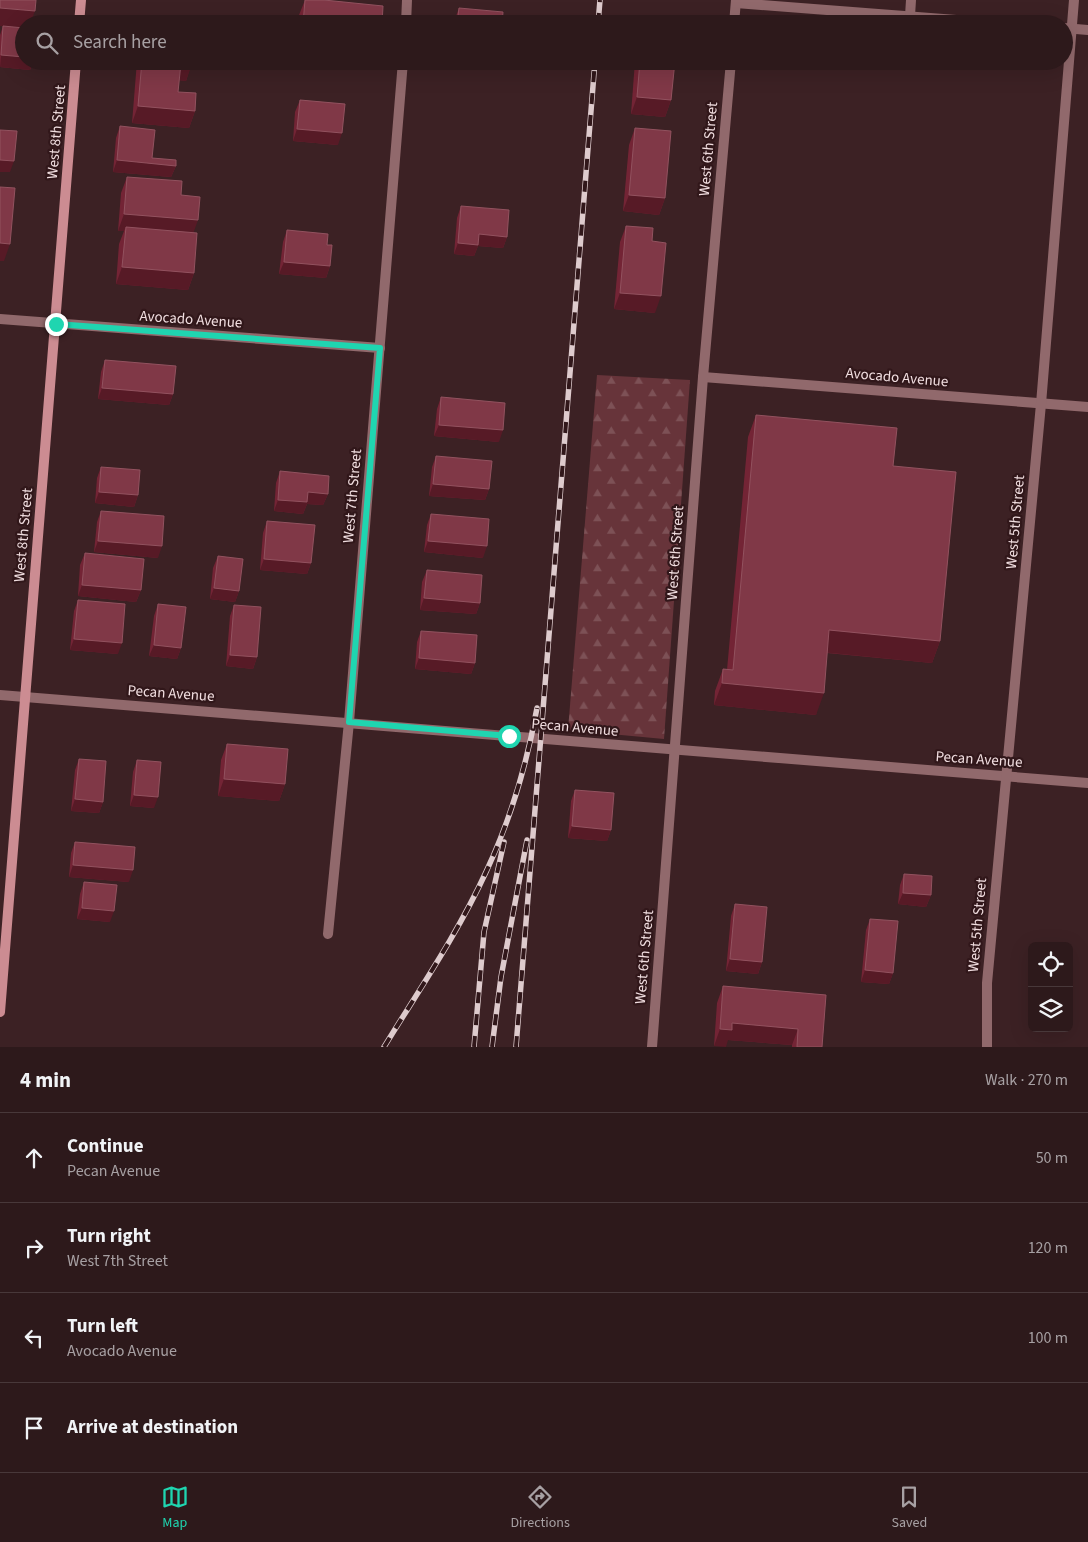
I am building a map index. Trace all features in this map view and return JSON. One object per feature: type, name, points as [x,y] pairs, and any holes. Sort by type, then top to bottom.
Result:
[{"type":"street","points":[[80,15],[81,0]]},
{"type":"street","points":[[406,15],[407,0]]},
{"type":"street","points":[[910,15],[911,0]]},
{"type":"street","name":"West 5th Street","points":[[1071,15],[1074,0]]},
{"type":"street","points":[[735,15],[736,2],[898,15]]},
{"type":"street","points":[[1073,28],[1088,30]]},
{"type":"street","name":"West 8th Street","points":[[0,1012],[75,70]]},
{"type":"street","name":"West 7th Street","points":[[328,934],[349,722],[401,70]]},
{"type":"street","name":"West 6th Street","points":[[652,1047],[704,377],[730,70]]},
{"type":"street","name":"West 5th Street","points":[[987,1047],[987,983],[1041,404],[1065,70]]},
{"type":"street","name":"Avocado Avenue","points":[[0,319],[380,348]]},
{"type":"street","name":"Avocado Avenue","points":[[704,377],[1088,407]]},
{"type":"street","name":"Pecan Avenue","points":[[0,695],[1088,783]]},
{"type":"green space","points":[[597,375],[690,380],[664,739],[568,730]]},
{"type":"building","points":[[0,0],[36,0],[35,11],[0,8]]},
{"type":"building","points":[[305,0],[383,6],[382,15],[304,15]]},
{"type":"building","points":[[459,8],[503,12],[503,15],[458,15]]},
{"type":"building","points":[[3,26],[15,27],[15,56],[1,55]]},
{"type":"building","points":[[141,70],[180,70],[178,92],[196,93],[195,111],[138,106]]},
{"type":"building","points":[[639,70],[674,70],[671,100],[637,97]]},
{"type":"building","points":[[300,100],[345,104],[342,133],[297,129]]},
{"type":"building","points":[[120,126],[155,130],[152,158],[176,160],[176,166],[117,160]]},
{"type":"building","points":[[635,128],[671,131],[665,198],[629,195]]},
{"type":"building","points":[[0,130],[17,131],[14,161],[0,160]]},
{"type":"building","points":[[127,177],[182,181],[181,195],[200,197],[198,220],[124,214]]},
{"type":"building","points":[[0,187],[15,188],[10,244],[0,243]]},
{"type":"building","points":[[461,206],[509,210],[507,237],[479,234],[478,245],[458,243]]},
{"type":"building","points":[[626,226],[653,228],[652,241],[666,243],[661,296],[620,293]]},
{"type":"building","points":[[126,227],[197,233],[194,273],[122,267]]},
{"type":"building","points":[[287,230],[328,234],[327,245],[332,245],[330,266],[284,262]]},
{"type":"building","points":[[105,360],[176,366],[173,394],[102,388]]},
{"type":"building","points":[[441,397],[505,403],[503,430],[439,425]]},
{"type":"building","points":[[756,415],[897,428],[893,466],[956,472],[940,641],[829,630],[824,693],[722,683],[723,669],[733,670]]},
{"type":"building","points":[[436,456],[492,461],[489,489],[433,484]]},
{"type":"building","points":[[101,467],[140,470],[138,495],[99,492]]},
{"type":"building","points":[[280,471],[329,476],[328,494],[308,492],[307,502],[278,500]]},
{"type":"building","points":[[101,511],[164,516],[162,546],[98,541]]},
{"type":"building","points":[[431,514],[489,519],[487,546],[428,541]]},
{"type":"building","points":[[267,521],[315,525],[311,563],[264,559]]},
{"type":"building","points":[[85,553],[144,559],[141,590],[82,585]]},
{"type":"building","points":[[218,556],[243,559],[239,591],[214,588]]},
{"type":"building","points":[[427,570],[482,575],[480,603],[424,598]]},
{"type":"building","points":[[78,600],[125,604],[122,643],[74,639]]},
{"type":"building","points":[[158,604],[186,607],[181,648],[154,645]]},
{"type":"building","points":[[234,605],[261,607],[257,657],[230,655]]},
{"type":"building","points":[[421,631],[477,635],[475,663],[419,658]]},
{"type":"building","points":[[227,744],[288,749],[285,784],[224,779]]},
{"type":"building","points":[[79,759],[106,761],[103,802],[75,799]]},
{"type":"building","points":[[137,760],[161,762],[158,797],[134,795]]},
{"type":"building","points":[[575,790],[614,793],[611,830],[572,826]]},
{"type":"building","points":[[75,842],[135,847],[133,870],[73,865]]},
{"type":"building","points":[[904,874],[932,876],[931,895],[903,893]]},
{"type":"building","points":[[84,882],[117,885],[114,911],[82,908]]},
{"type":"building","points":[[735,904],[767,907],[762,962],[730,959]]},
{"type":"building","points":[[870,919],[898,921],[893,973],[865,970]]},
{"type":"building","points":[[723,986],[826,995],[822,1047],[797,1047],[798,1029],[732,1023],[732,1030],[720,1029]]},
{"type":"railway","points":[[599,15],[600,0]]},
{"type":"railway","points":[[516,1047],[594,70]]},
{"type":"railway","points":[[384,1047],[451,939],[495,853],[517,791],[537,708]]},
{"type":"railway","points":[[492,1047],[501,977],[527,840]]},
{"type":"railway","points":[[474,1047],[484,932],[504,842]]},
{"type":"route","points":[[56,324],[380,348],[349,722],[509,736]]}]
